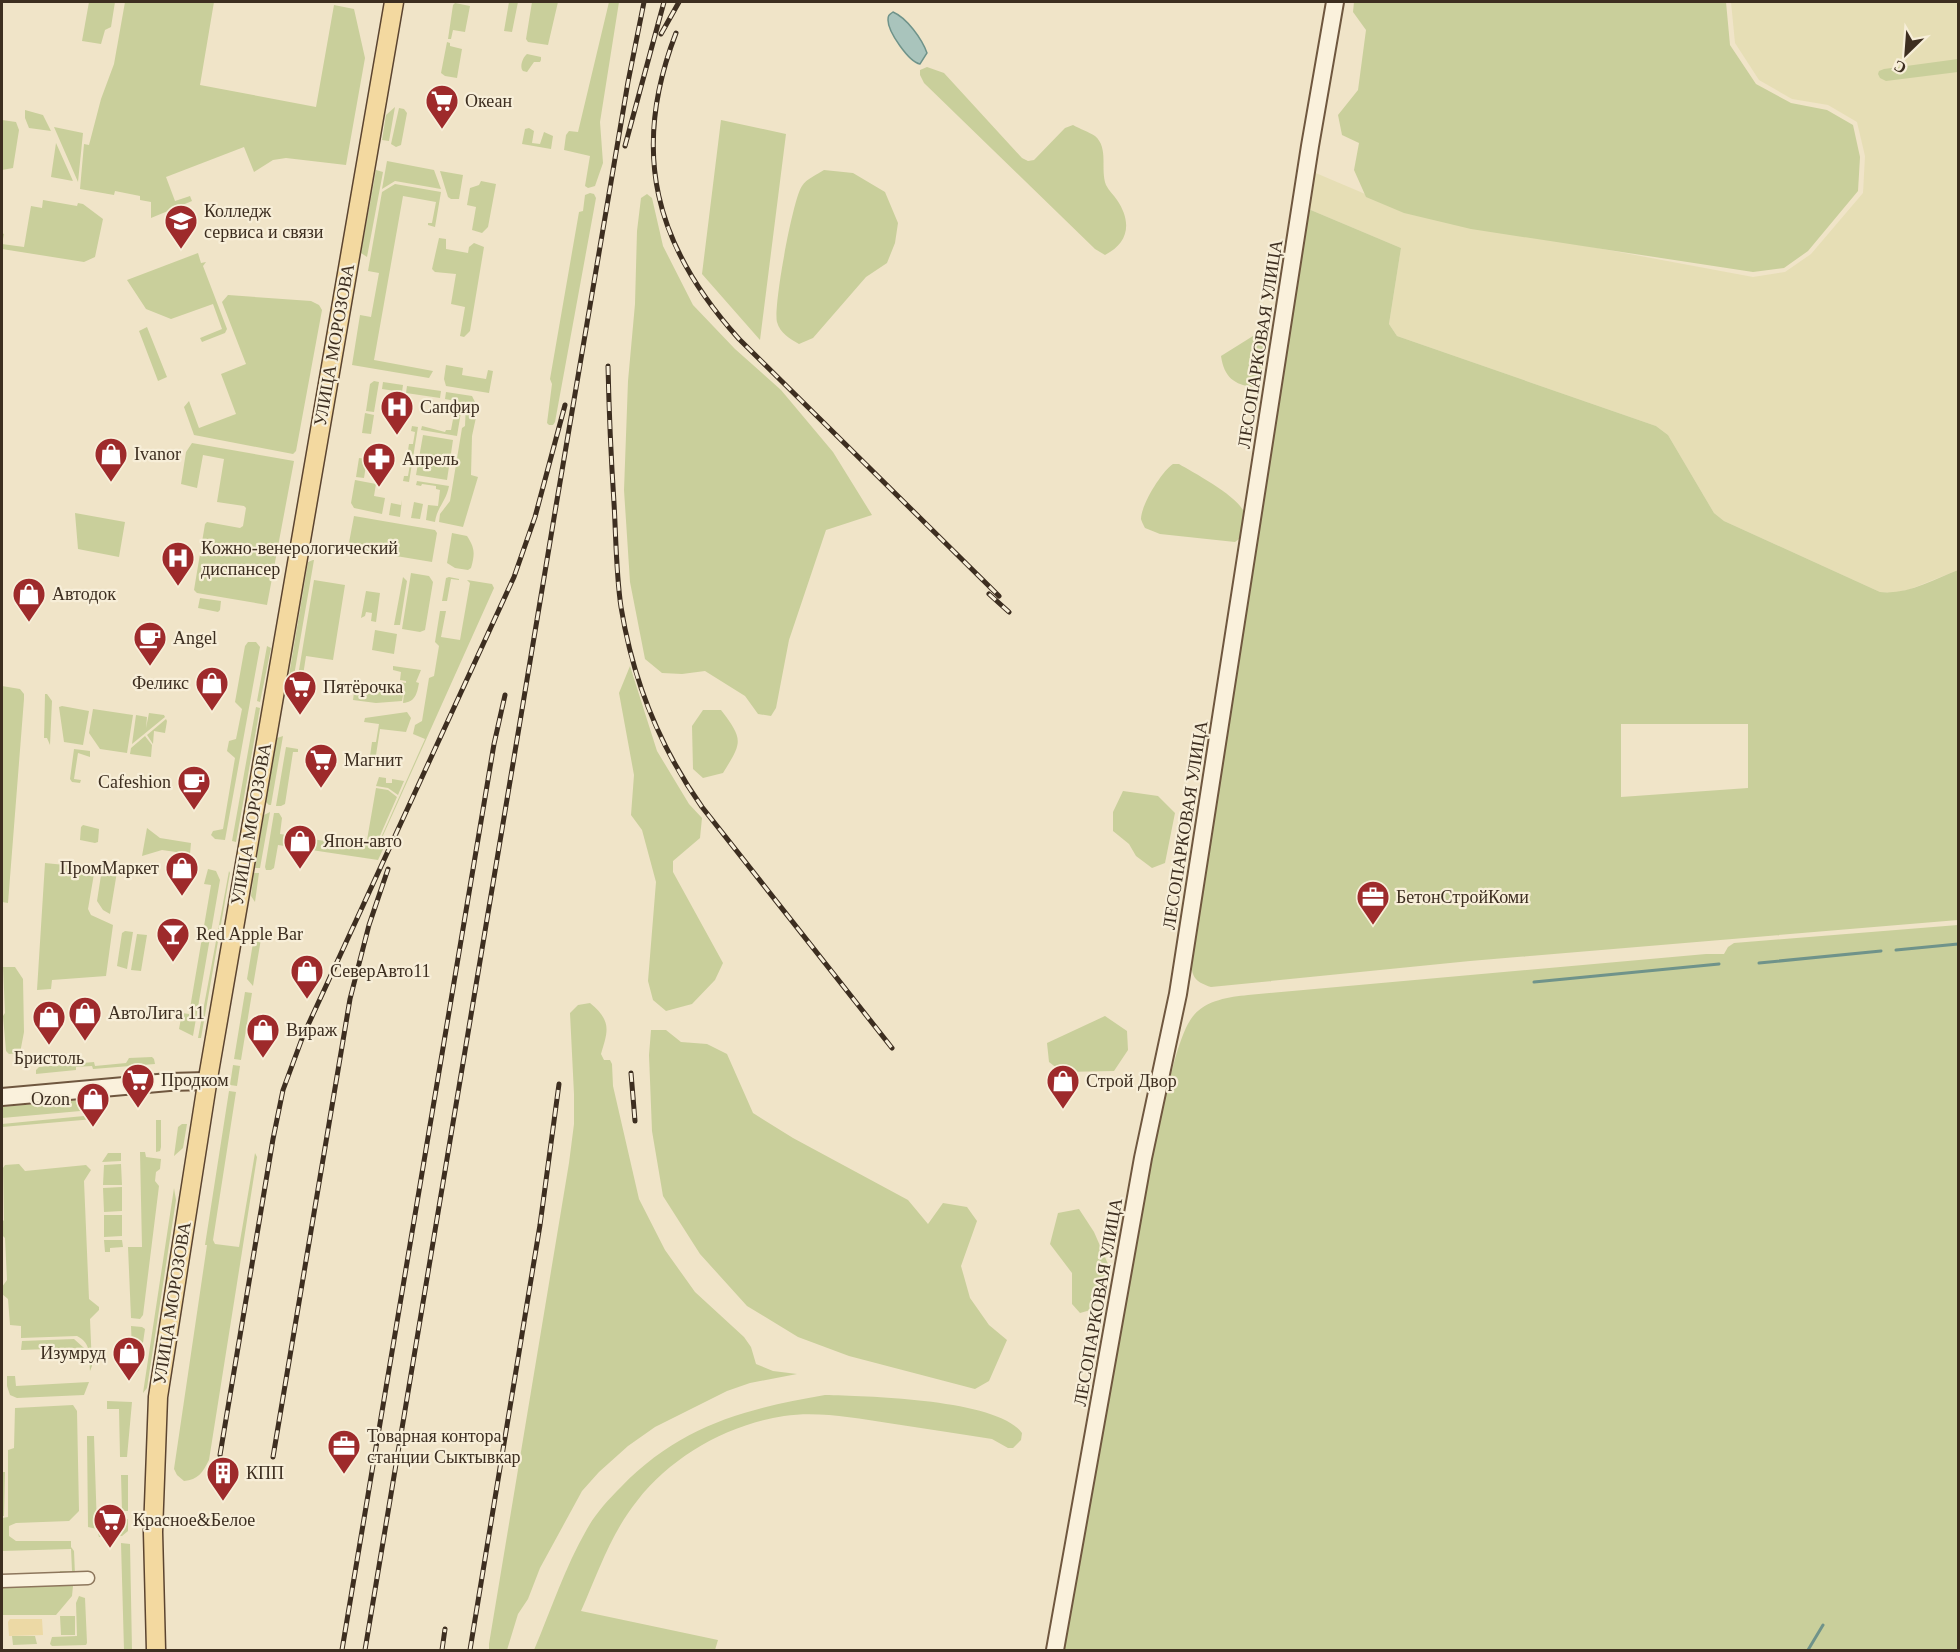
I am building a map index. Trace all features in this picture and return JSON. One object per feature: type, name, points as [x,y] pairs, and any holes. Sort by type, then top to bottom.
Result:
[{"type":"main road","name":"УЛИЦА МОРОЗОВА","points":[[156,1650],[153,1532],[158,1397],[207,1081],[394,2]]},
{"type":"street","name":"ЛЕСОПАРКОВАЯ УЛИЦА","points":[[1055,1650],[1143,1158],[1178,994],[1310,146],[1335,2]]},
{"type":"street","points":[[2,1096],[148,1083],[207,1081]]},
{"type":"street","points":[[2,1581],[88,1578]]},
{"type":"shaded area","points":[[1731,2],[1958,2],[1958,570],[1908,590],[1893,593],[1880,592],[1724,521],[1714,513],[1668,435],[1656,426],[1397,336],[1389,324],[1401,248],[1306,208],[1311,171],[1410,213],[1753,277],[1785,272],[1811,254],[1863,193],[1865,156],[1857,122],[1828,105],[1792,99],[1759,80],[1735,43]]},
{"type":"green space","points":[[89,2],[115,2],[111,27],[105,30],[101,44],[82,41]]},
{"type":"green space","points":[[125,2],[214,2],[200,85],[316,107],[334,5],[354,9],[365,58],[346,165],[286,158],[273,160],[254,172],[244,147],[166,177],[175,201],[190,196],[192,201],[151,218],[151,202],[140,200],[140,196],[115,191],[114,195],[80,189],[84,144],[89,145],[101,99],[114,64]]},
{"type":"green space","points":[[509,2],[518,2],[512,32],[504,31]]},
{"type":"green space","points":[[532,2],[558,2],[548,45],[528,42],[526,39]]},
{"type":"green space","points":[[609,2],[619,2],[600,122],[603,163],[595,186],[588,188],[585,186],[590,156],[564,150],[566,135],[569,131],[578,132]]},
{"type":"green space","points":[[1354,2],[1726,2],[1730,45],[1756,84],[1791,103],[1827,110],[1853,125],[1860,157],[1858,191],[1808,251],[1784,268],[1753,272],[1471,229],[1404,213],[1366,197],[1354,170],[1359,143],[1342,135],[1338,115],[1358,90],[1366,30],[1353,12]]},
{"type":"green space","points":[[455,3],[470,6],[465,32],[453,30],[451,39],[448,39],[453,5]]},
{"type":"green space","points":[[447,42],[450,46],[462,49],[457,78],[441,73]]},
{"type":"green space","points":[[527,54],[541,57],[541,60],[534,62],[527,72],[521,67]]},
{"type":"green space","points":[[1958,59],[1958,72],[1886,81],[1878,74],[1884,69]]},
{"type":"green space","points":[[927,67],[944,73],[1022,158],[1028,161],[1034,160],[1065,128],[1073,125],[1095,136],[1102,146],[1106,185],[1125,216],[1126,231],[1119,244],[1105,255],[1095,249],[924,83],[920,70]]},
{"type":"green space","points":[[395,107],[389,141],[382,140],[386,115]]},
{"type":"green space","points":[[399,108],[404,109],[407,113],[401,145],[396,147],[391,144]]},
{"type":"green space","points":[[25,110],[43,115],[51,131],[29,128]]},
{"type":"green space","points":[[2,120],[16,122],[19,130],[13,168],[2,170]]},
{"type":"green space","points":[[721,120],[786,134],[760,340],[702,274]]},
{"type":"green space","points":[[54,127],[83,133],[78,182]]},
{"type":"green space","points":[[529,128],[534,131],[532,143],[540,144],[544,132],[553,136],[551,149],[522,144],[525,129]]},
{"type":"green space","points":[[56,143],[73,181],[51,177]]},
{"type":"green space","points":[[387,161],[434,170],[441,189],[395,181],[382,189]]},
{"type":"green space","points":[[376,170],[383,172],[367,257],[361,253]]},
{"type":"green space","points":[[824,170],[853,173],[885,192],[898,223],[895,243],[887,263],[866,277],[813,338],[799,344],[789,338],[778,326],[778,296],[789,230],[798,195],[806,181]]},
{"type":"green space","points":[[440,171],[463,175],[459,199],[448,197]]},
{"type":"green space","points":[[481,181],[496,184],[488,227],[482,233],[472,230],[476,207],[467,205],[470,188],[479,185]]},
{"type":"green space","points":[[395,184],[441,192],[435,227],[428,223],[432,223],[436,202],[403,196],[374,360],[433,371],[429,378],[352,365],[360,315],[371,317],[379,273],[368,271],[382,192]]},
{"type":"green space","points":[[590,193],[596,198],[555,422],[549,425],[547,423],[552,384],[550,379],[579,212],[583,211],[585,195]]},
{"type":"green space","points":[[647,194],[652,198],[663,246],[693,305],[735,349],[781,390],[833,452],[872,515],[826,530],[789,640],[776,708],[771,716],[758,714],[745,696],[705,671],[682,674],[662,673],[645,659],[630,582],[624,490],[637,231],[641,198]]},
{"type":"green space","points":[[43,200],[77,206],[78,203],[83,204],[103,219],[95,257],[84,262],[2,249],[2,244],[24,247],[31,206],[42,208]]},
{"type":"green space","points":[[1306,208],[1401,248],[1389,324],[1397,336],[1656,426],[1668,435],[1714,513],[1724,521],[1880,592],[1910,589],[1958,570],[1958,920],[1470,961],[1211,987],[1196,979],[1192,968],[1192,950]],"holes":[[[1621,724],[1748,724],[1748,788],[1621,797]]]},
{"type":"green space","points":[[439,238],[446,239],[446,249],[468,253],[469,247],[474,243],[484,247],[470,331],[464,337],[460,336],[465,307],[451,304],[456,274],[435,272],[432,269]]},
{"type":"green space","points":[[198,253],[201,263],[206,262],[203,266],[227,329],[225,333],[202,342],[200,338],[222,329],[213,304],[171,319],[146,309],[127,280]]},
{"type":"green space","points":[[228,295],[311,301],[319,305],[322,310],[296,451],[293,454],[194,435],[184,407],[189,401],[199,428],[236,414],[221,374],[246,364],[222,302]]},
{"type":"green space","points":[[147,327],[167,377],[158,381],[139,331]]},
{"type":"green space","points":[[1253,336],[1262,336],[1265,347],[1262,370],[1254,387],[1231,379],[1227,375],[1221,356]]},
{"type":"green space","points":[[446,365],[463,368],[462,375],[486,379],[488,370],[493,371],[489,393],[446,386],[444,379]]},
{"type":"green space","points":[[374,381],[379,382],[374,412],[366,411],[370,384]]},
{"type":"green space","points":[[383,382],[403,385],[402,392],[382,389]]},
{"type":"green space","points":[[407,386],[441,391],[440,398],[406,393]]},
{"type":"green space","points":[[446,392],[472,396],[478,408],[472,436],[471,475],[478,477],[463,527],[439,522],[440,514],[450,501],[462,428],[465,426],[466,403],[445,399]]},
{"type":"green space","points":[[445,403],[462,406],[457,436],[421,430],[422,426],[445,432],[451,430],[454,414],[444,412]]},
{"type":"green space","points":[[365,413],[374,415],[371,434],[362,433]]},
{"type":"green space","points":[[412,426],[418,427],[409,482],[403,481],[404,476],[408,476],[410,464],[406,463],[409,444],[413,444],[415,432],[411,431]]},
{"type":"green space","points":[[423,435],[453,440],[447,480],[416,475]]},
{"type":"green space","points":[[192,443],[294,461],[267,605],[197,593],[194,590],[205,524],[207,522],[240,528],[243,526],[246,508],[217,502],[224,459],[203,455],[197,488],[181,484],[186,452]]},
{"type":"green space","points":[[359,458],[367,459],[364,478],[356,477]]},
{"type":"green space","points":[[1173,464],[1179,464],[1206,480],[1236,502],[1245,516],[1239,539],[1235,542],[1160,534],[1145,528],[1141,519],[1144,505],[1158,481]]},
{"type":"green space","points":[[355,480],[376,484],[374,496],[385,498],[382,514],[354,508],[351,503]]},
{"type":"green space","points":[[417,481],[449,486],[435,522],[426,520],[428,505],[438,506],[440,490],[436,489],[436,486],[416,485]]},
{"type":"green space","points":[[402,500],[400,517],[389,515],[391,503],[401,505]]},
{"type":"green space","points":[[414,502],[423,504],[420,519],[411,518]]},
{"type":"green space","points":[[75,513],[125,522],[119,557],[78,549]]},
{"type":"green space","points":[[354,516],[435,530],[437,533],[432,562],[348,548]]},
{"type":"green space","points":[[452,533],[467,536],[472,544],[473,559],[471,568],[468,570],[455,568],[447,563]]},
{"type":"green space","points":[[314,560],[291,693],[287,687],[308,562]]},
{"type":"green space","points":[[411,573],[429,576],[433,582],[425,630],[420,632],[402,629]]},
{"type":"green space","points":[[403,577],[407,581],[400,625],[394,625]]},
{"type":"green space","points":[[446,578],[459,580],[451,579],[447,601],[442,601]]},
{"type":"green space","points":[[314,580],[345,585],[333,660],[306,656],[300,695],[295,694]]},
{"type":"green space","points":[[467,580],[492,584],[494,588],[381,840],[386,843],[378,860],[278,845],[274,868],[266,870],[274,813],[279,813],[282,818],[280,834],[350,845],[380,840],[425,739],[413,734],[415,725],[422,721],[429,678],[434,676],[439,646],[435,642],[440,611],[446,611],[441,637],[460,640],[470,583]]},
{"type":"green space","points":[[366,591],[380,593],[376,622],[371,621],[372,613],[366,612],[361,618]]},
{"type":"green space","points":[[200,598],[221,601],[220,610],[218,612],[198,608]]},
{"type":"green space","points":[[375,630],[397,634],[394,654],[372,650]]},
{"type":"green space","points":[[248,642],[256,642],[260,647],[225,840],[215,839],[211,835],[213,831],[223,829],[235,758],[227,751],[229,741],[236,739],[242,709],[235,702],[245,646]]},
{"type":"green space","points":[[267,646],[271,648],[260,702],[257,701]]},
{"type":"green space","points":[[393,666],[421,670],[413,699],[403,703],[405,683],[402,701],[376,703],[353,700],[355,684],[398,691],[399,682],[406,683],[406,681],[400,680],[401,672],[393,670]]},
{"type":"green space","points":[[630,666],[657,751],[689,804],[702,818],[700,838],[673,861],[673,872],[723,963],[715,980],[692,1004],[666,1011],[653,1000],[648,981],[656,882],[642,830],[631,815],[634,775],[619,693]]},
{"type":"green space","points":[[2,686],[20,689],[24,694],[8,903],[2,902]]},
{"type":"green space","points":[[45,694],[52,701],[50,745],[47,738],[44,738]]},
{"type":"green space","points":[[59,707],[89,711],[83,745],[64,742]]},
{"type":"green space","points":[[256,707],[260,708],[236,842],[232,841]]},
{"type":"green space","points":[[93,709],[133,715],[127,753],[100,749],[89,733]]},
{"type":"green space","points":[[703,710],[721,710],[734,728],[738,741],[734,754],[723,773],[703,778],[693,769],[692,726]]},
{"type":"green space","points":[[407,712],[411,718],[406,732],[380,729],[376,755],[370,756],[372,742],[376,742],[379,724],[364,722],[365,718]]},
{"type":"green space","points":[[149,713],[165,717],[132,744],[136,715],[147,717],[146,728]]},
{"type":"green space","points":[[166,719],[165,733],[154,731],[153,744],[147,735]]},
{"type":"green space","points":[[145,736],[152,745],[151,757],[130,754],[131,748]]},
{"type":"green space","points":[[283,736],[271,805],[269,805],[266,802],[277,738]]},
{"type":"green space","points":[[286,747],[298,749],[298,752],[293,752],[285,804],[276,806]]},
{"type":"green space","points":[[74,749],[90,751],[90,757],[78,753],[74,779],[81,780],[80,783],[72,782],[70,779]]},
{"type":"green space","points":[[379,777],[386,778],[386,783],[392,783],[392,779],[404,781],[398,795],[388,788],[376,786]]},
{"type":"green space","points":[[376,788],[388,790],[397,797],[379,838],[367,840]]},
{"type":"green space","points":[[1123,791],[1158,796],[1175,813],[1165,863],[1152,868],[1136,856],[1129,844],[1113,831],[1113,812]]},
{"type":"green space","points":[[270,812],[260,868],[255,868],[264,815]]},
{"type":"green space","points":[[83,825],[99,829],[98,842],[80,840]]},
{"type":"green space","points":[[147,828],[160,838],[191,843],[190,854],[162,850],[142,856]]},
{"type":"green space","points":[[45,863],[95,868],[88,909],[91,915],[113,925],[106,976],[52,980],[51,989],[37,990]]},
{"type":"green space","points":[[102,869],[117,872],[110,914],[103,910],[97,901]]},
{"type":"green space","points":[[208,869],[216,871],[220,880],[193,1036],[179,1029],[182,1013],[189,1014],[211,885],[204,884]]},
{"type":"green space","points":[[229,871],[201,1038],[198,1038]]},
{"type":"green space","points":[[254,873],[259,873],[255,902],[251,896]]},
{"type":"green space","points":[[1958,925],[1958,1650],[1063,1650],[1149,1164],[1180,1043],[1189,1022],[1199,1010],[1219,1000],[1248,995],[1724,954],[1734,943]]},
{"type":"green space","points":[[133,932],[127,969],[117,966],[122,933]]},
{"type":"green space","points":[[262,933],[253,986],[247,979],[254,937]]},
{"type":"green space","points":[[137,934],[147,935],[141,971],[131,970]]},
{"type":"green space","points":[[3,967],[15,967],[23,979],[24,1032],[20,1053],[9,1054],[6,1051]]},
{"type":"green space","points":[[245,992],[252,993],[241,1060],[234,1059]]},
{"type":"green space","points":[[590,1003],[605,1021],[606,1033],[601,1054],[604,1060],[610,1060],[612,1064],[613,1086],[639,1199],[665,1250],[695,1292],[744,1337],[751,1347],[756,1364],[773,1371],[797,1374],[750,1383],[727,1391],[655,1427],[628,1446],[582,1491],[540,1568],[528,1599],[518,1614],[507,1650],[489,1650],[574,1124],[570,1013],[578,1005]]},
{"type":"green space","points":[[1105,1016],[1127,1031],[1128,1050],[1114,1071],[1062,1072],[1049,1062],[1047,1043]]},
{"type":"green space","points":[[651,1030],[666,1030],[681,1042],[707,1044],[727,1054],[753,1113],[793,1138],[908,1200],[928,1224],[943,1203],[967,1207],[977,1221],[961,1266],[970,1298],[989,1325],[1007,1340],[989,1381],[975,1389],[849,1356],[798,1337],[747,1306],[700,1254],[663,1196],[652,1131],[649,1055]]},
{"type":"green space","points":[[152,1057],[155,1064],[93,1069],[92,1066],[76,1067],[76,1070],[36,1074],[39,1067],[94,1062],[95,1066],[126,1063],[129,1058]]},
{"type":"green space","points":[[233,1065],[240,1066],[237,1086],[230,1085]]},
{"type":"green space","points":[[229,1091],[236,1092],[213,1240],[215,1244],[239,1247],[255,1153],[257,1157],[209,1460],[200,1475],[184,1481],[174,1469]]},
{"type":"green space","points":[[89,1099],[100,1103],[103,1109],[2,1118],[2,1107]]},
{"type":"green space","points":[[94,1115],[94,1119],[2,1127],[2,1124]]},
{"type":"green space","points":[[156,1120],[161,1120],[161,1147],[160,1151],[156,1152]]},
{"type":"green space","points":[[187,1124],[183,1148],[174,1156],[178,1127]]},
{"type":"green space","points":[[140,1152],[145,1152],[146,1157],[161,1159],[160,1169],[156,1172],[155,1181],[159,1186],[143,1315],[140,1319],[131,1318],[128,1247],[142,1247]]},
{"type":"green space","points":[[108,1153],[121,1153],[121,1161],[102,1162]]},
{"type":"green space","points":[[19,1164],[25,1171],[86,1165],[91,1170],[84,1181],[89,1299],[99,1307],[99,1310],[90,1319],[92,1366],[90,1371],[87,1346],[77,1336],[21,1338],[21,1326],[10,1325],[8,1299],[2,1294],[2,1287],[7,1280],[5,1238],[2,1235],[3,1168],[5,1165]]},
{"type":"green space","points":[[121,1164],[122,1185],[103,1185],[104,1165]]},
{"type":"green space","points":[[122,1187],[122,1211],[104,1212],[103,1188]]},
{"type":"green space","points":[[174,1188],[176,1200],[147,1388],[143,1393]]},
{"type":"green space","points":[[1079,1209],[1094,1232],[1108,1264],[1094,1309],[1080,1313],[1072,1304],[1072,1273],[1050,1244],[1058,1213]]},
{"type":"green space","points":[[104,1215],[122,1215],[122,1236],[104,1237]]},
{"type":"green space","points":[[104,1240],[122,1240],[123,1247],[110,1248],[110,1252],[105,1252]]},
{"type":"green space","points":[[131,1326],[145,1329],[139,1370],[133,1376]]},
{"type":"green space","points":[[74,1339],[84,1348],[84,1356],[75,1357],[75,1348],[21,1350],[22,1341]]},
{"type":"green space","points":[[7,1376],[15,1376],[16,1386],[89,1382],[84,1395],[17,1398],[10,1395]]},
{"type":"green space","points":[[825,1395],[899,1398],[960,1406],[987,1413],[1008,1422],[1022,1433],[1021,1440],[1013,1448],[1008,1448],[992,1439],[850,1417],[810,1414],[763,1420],[722,1435],[702,1445],[667,1470],[637,1501],[612,1540],[581,1611],[718,1640],[715,1650],[534,1650],[565,1573],[587,1529],[607,1502],[643,1466],[666,1449],[715,1423],[767,1407]]},
{"type":"green space","points":[[107,1401],[132,1402],[127,1457],[120,1457],[119,1409],[107,1409]]},
{"type":"green space","points":[[73,1405],[77,1411],[79,1511],[69,1521],[16,1523],[9,1526],[9,1536],[16,1541],[71,1541],[74,1551],[75,1575],[60,1576],[60,1571],[72,1571],[71,1549],[2,1551],[2,1518],[8,1517],[8,1450],[14,1448],[15,1408]]},
{"type":"green space","points":[[87,1436],[94,1436],[97,1528],[122,1528],[122,1520],[128,1519],[128,1531],[122,1536],[99,1537],[97,1529],[88,1527]]},
{"type":"green space","points":[[2,1472],[5,1472],[4,1516],[2,1516]]},
{"type":"green space","points":[[121,1475],[128,1475],[128,1511],[122,1511]]},
{"type":"green space","points":[[121,1543],[130,1544],[132,1650],[124,1650]]},
{"type":"green space","points":[[70,1583],[73,1586],[72,1596],[56,1615],[2,1615],[2,1585]]},
{"type":"green space","points":[[79,1596],[85,1598],[86,1645],[52,1646],[50,1644],[52,1637],[77,1636],[76,1603]]},
{"type":"green space","points":[[60,1616],[75,1616],[75,1635],[61,1635]]},
{"type":"green space","points":[[12,1636],[35,1636],[37,1644],[13,1645]]},
{"type":"sand","points":[[10,1619],[42,1619],[43,1635],[9,1636],[8,1622]]},
{"type":"water","points":[[893,12],[909,24],[925,47],[927,53],[920,64],[910,58],[891,32],[888,18]]},
{"type":"waterway","points":[[1896,950],[1958,944]]},
{"type":"waterway","points":[[1759,963],[1881,951]]},
{"type":"waterway","points":[[1534,982],[1719,964]]},
{"type":"waterway","points":[[1808,1650],[1823,1625]]},
{"type":"railway","points":[[365,1650],[556,506],[628,82],[644,2]]},
{"type":"railway","points":[[625,146],[664,2]]},
{"type":"railway","points":[[661,34],[679,2]]},
{"type":"railway","points":[[676,33],[662,76],[655,118],[654,158],[659,196],[670,233],[687,269],[710,304],[739,339],[999,596]]},
{"type":"railway","points":[[608,366],[619,594],[633,661],[650,712],[673,760],[702,807],[892,1048]]},
{"type":"railway","points":[[220,1455],[283,1090],[303,1036],[514,577],[535,517],[565,405]]},
{"type":"railway","points":[[989,594],[1009,612]]},
{"type":"railway","points":[[342,1650],[494,744],[505,695]]},
{"type":"railway","points":[[273,1457],[350,999],[369,925],[388,869]]},
{"type":"railway","points":[[631,1073],[635,1121]]},
{"type":"railway","points":[[470,1650],[540,1225],[559,1084]]},
{"type":"railway","points":[[442,1650],[445,1629]]},
{"type":"place","name":"Океан","points":[[442,130]]},
{"type":"place","name":"Колледж сервиса и связи","points":[[181,250]]},
{"type":"place","name":"Сапфир","points":[[397,436]]},
{"type":"place","name":"Ivanor","points":[[111,483]]},
{"type":"place","name":"Апрель","points":[[379,488]]},
{"type":"place","name":"Кожно-венерологический диспансер","points":[[178,587]]},
{"type":"place","name":"Автодок","points":[[29,623]]},
{"type":"place","name":"Angel","points":[[150,667]]},
{"type":"place","name":"Феликс","points":[[212,712]]},
{"type":"place","name":"Пятёрочка","points":[[300,716]]},
{"type":"place","name":"Магнит","points":[[321,789]]},
{"type":"place","name":"Cafeshion","points":[[194,811]]},
{"type":"place","name":"Япон-авто","points":[[300,870]]},
{"type":"place","name":"ПромМаркет","points":[[182,897]]},
{"type":"place","name":"БетонСтройКоми","points":[[1373,926]]},
{"type":"place","name":"Red Apple Bar","points":[[173,963]]},
{"type":"place","name":"СеверАвто11","points":[[307,1000]]},
{"type":"place","name":"АвтоЛига 11","points":[[85,1042]]},
{"type":"place","name":"Бристоль","points":[[49,1046]]},
{"type":"place","name":"Вираж","points":[[263,1059]]},
{"type":"place","name":"Продком","points":[[138,1109]]},
{"type":"place","name":"Строй Двор","points":[[1063,1110]]},
{"type":"place","name":"Ozon","points":[[93,1128]]},
{"type":"place","name":"Изумруд","points":[[129,1382]]},
{"type":"place","name":"Товарная контора станции Сыктывкар","points":[[344,1475]]},
{"type":"place","name":"КПП","points":[[223,1502]]},
{"type":"place","name":"Красное&Белое","points":[[110,1549]]}]
